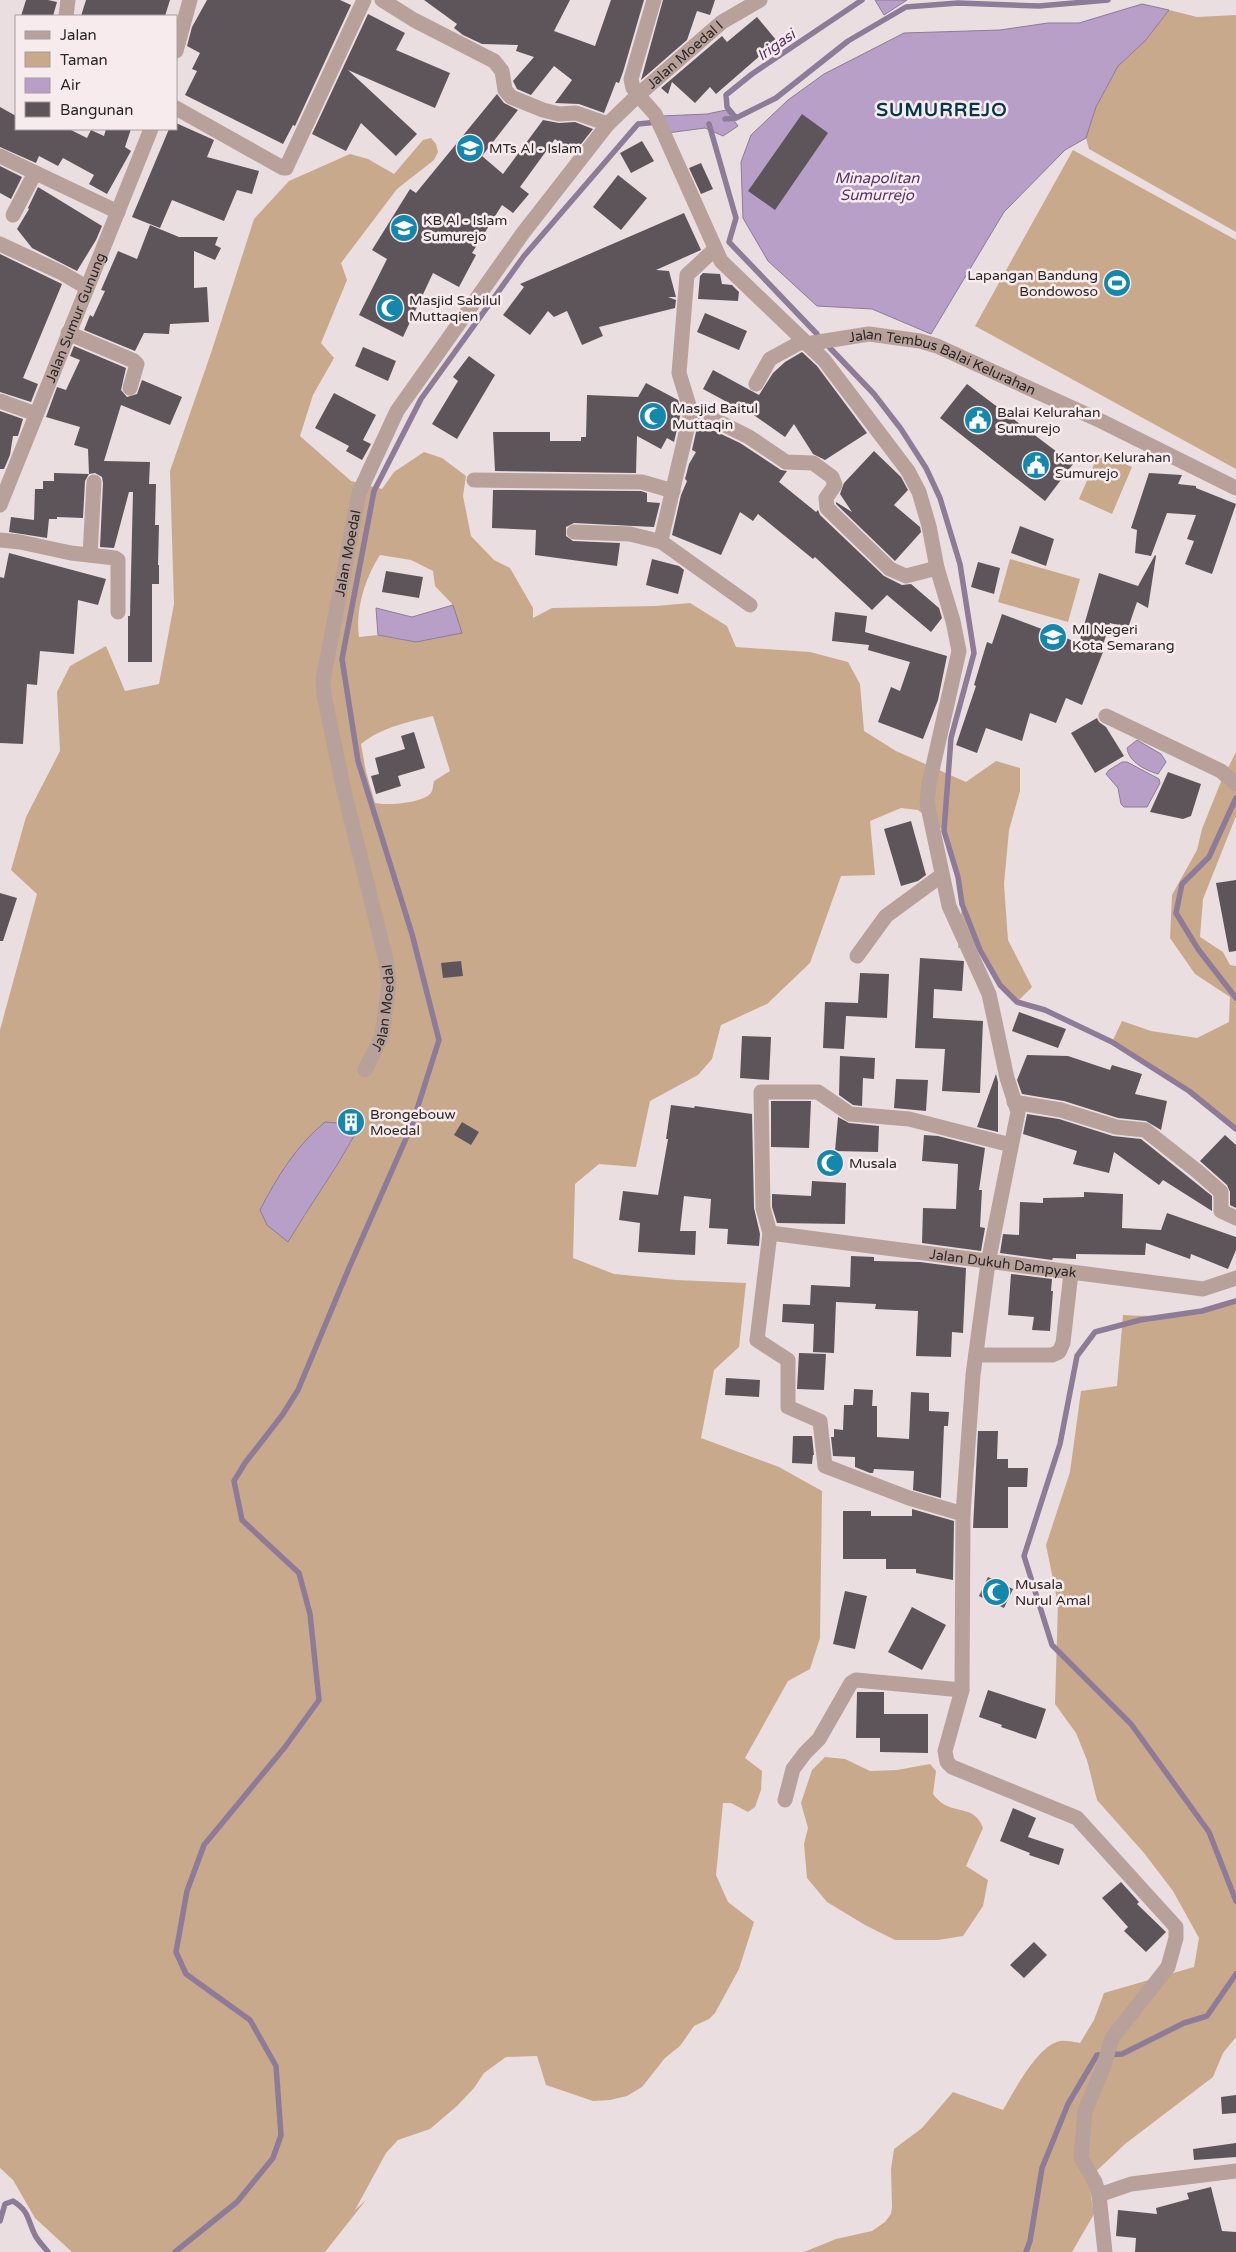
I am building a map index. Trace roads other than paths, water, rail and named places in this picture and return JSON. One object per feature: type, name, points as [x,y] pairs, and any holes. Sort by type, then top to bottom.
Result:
[{"type":"street","points":[[66,15],[68,0]]},
{"type":"street","points":[[178,44],[190,0]]},
{"type":"street","points":[[178,109],[286,168],[364,0]]},
{"type":"street","points":[[382,0],[414,20],[494,61],[502,71],[505,90],[511,97],[543,110],[559,114],[576,113],[608,124]]},
{"type":"street","points":[[654,0],[631,79],[633,88],[655,114],[714,250],[721,261],[824,360],[908,471],[919,492],[929,526],[937,568],[953,621],[959,651],[929,784],[927,802],[949,906],[989,994],[1018,1112],[988,1263],[976,1355],[963,1514],[962,1690],[945,1751],[947,1762],[952,1767],[1077,1818],[1176,1927],[1176,1938],[1168,1967],[1112,2038],[1103,2068],[1085,2111],[1081,2158],[1095,2182],[1099,2195],[1105,2252]]},
{"type":"street","name":"Jalan Moedal I","points":[[624,108],[722,22],[760,0]]},
{"type":"street","name":"Jalan Moedal","points":[[365,1070],[382,1036],[389,984],[386,960],[342,782],[324,695],[323,680],[359,492],[397,411],[523,233],[608,124],[624,108]]},
{"type":"street","name":"Jalan Sumur Gunung","points":[[0,506],[86,287],[151,130]]},
{"type":"street","points":[[0,156],[118,212]]},
{"type":"street","points":[[13,215],[35,173]]},
{"type":"street","points":[[0,244],[62,273],[86,287]]},
{"type":"street","points":[[662,542],[661,536],[691,411],[679,373],[687,275],[714,250]]},
{"type":"street","points":[[68,333],[134,361],[137,364],[130,388]]},
{"type":"street","name":"Jalan Tembus Balai Kelurahan","points":[[756,384],[770,359],[804,342],[869,334],[920,341],[938,346],[1101,421],[1236,488]]},
{"type":"street","points":[[0,402],[36,414]]},
{"type":"street","points":[[691,411],[749,437],[786,462],[813,463],[832,477],[835,484],[826,498],[827,508],[890,569],[906,576],[937,568]]},
{"type":"street","points":[[474,480],[642,482],[673,491]]},
{"type":"street","points":[[90,555],[94,482]]},
{"type":"street","points":[[574,532],[630,534],[662,542],[750,605]]},
{"type":"street","points":[[0,540],[115,558],[118,560],[118,612]]},
{"type":"street","points":[[1106,716],[1221,771],[1236,784]]},
{"type":"street","points":[[857,956],[886,916],[942,875]]},
{"type":"street","points":[[963,1514],[909,1498],[825,1466],[820,1421],[788,1408],[788,1360],[757,1340],[770,1233],[763,1208],[761,1092],[818,1092],[850,1114],[909,1119],[1011,1145]]},
{"type":"street","points":[[1014,1102],[1061,1110],[1116,1127],[1145,1130],[1221,1192],[1221,1211],[1236,1218]]},
{"type":"street","name":"Jalan Dukuh Dampyak","points":[[770,1233],[988,1263],[1203,1289],[1236,1278]]},
{"type":"street","points":[[976,1355],[1052,1355],[1059,1352],[1064,1343],[1070,1273]]},
{"type":"street","points":[[786,1800],[792,1769],[819,1739],[851,1683],[856,1680],[864,1680],[962,1690]]},
{"type":"street","points":[[1099,2195],[1131,2184],[1236,2171]]},
{"type":"water","points":[[875,0],[907,0],[884,15]]},
{"type":"water","name":"Minapolitan Sumurrejo","points":[[1142,4],[1169,10],[1145,41],[1118,66],[1096,107],[1086,138],[1065,150],[1004,212],[931,334],[872,309],[817,306],[768,261],[743,218],[741,162],[751,135],[788,100],[824,74],[904,33],[1000,30],[1048,23],[1079,23]]},
{"type":"water","points":[[726,110],[738,126],[723,136],[705,128],[667,133],[661,116],[707,114]]},
{"type":"water","points":[[453,605],[462,633],[416,642],[378,635],[376,608],[412,617]]},
{"type":"water","points":[[1137,740],[1161,754],[1166,762],[1158,774],[1143,768],[1128,753],[1127,748]]},
{"type":"water","points":[[1122,762],[1127,762],[1159,779],[1160,783],[1147,807],[1124,807],[1121,804],[1118,788],[1106,774]]},
{"type":"water","points":[[325,1122],[338,1123],[354,1136],[288,1242],[267,1225],[260,1210],[273,1186],[296,1152]]},
{"type":"waterway","name":"Irigasi","points":[[736,118],[727,107],[726,95],[752,74],[862,0]]},
{"type":"waterway","points":[[725,119],[736,118],[776,98],[848,41],[906,7],[958,3],[1039,6],[1108,0]]},
{"type":"waterway","points":[[175,2252],[237,2202],[273,2158],[281,2135],[276,2066],[250,2020],[186,1974],[176,1952],[187,1891],[204,1845],[285,1747],[319,1700],[310,1614],[299,1573],[242,1520],[234,1481],[245,1463],[283,1414],[298,1390],[412,1125],[439,1040],[412,934],[358,761],[342,659],[374,491],[421,399],[524,256],[638,124],[658,122]]},
{"type":"waterway","points":[[709,124],[736,218],[729,242],[817,334]]},
{"type":"waterway","points":[[830,348],[874,394],[901,429],[926,468],[940,498],[960,564],[974,653],[951,738],[944,831],[958,877],[962,904],[980,950],[1000,985],[1017,1002],[1045,1010],[1112,1042],[1189,1091],[1236,1129]]},
{"type":"waterway","points":[[1236,798],[1209,857],[1182,884],[1176,913],[1198,949],[1236,998]]},
{"type":"waterway","points":[[1236,1301],[1202,1311],[1140,1320],[1095,1332],[1077,1356],[1060,1444],[1024,1556],[1052,1645],[1131,1724],[1209,1832],[1236,1901]]},
{"type":"waterway","points":[[1026,2252],[1030,2241],[1042,2168],[1068,2104],[1097,2055],[1122,2054],[1184,2023],[1207,2016],[1236,1974]]},
{"type":"waterway","points":[[0,2221],[5,2204],[13,2201],[25,2212],[36,2237],[48,2252]]},
{"type":"place","name":"MTs Al - Islam","points":[[470,148]]},
{"type":"place","name":"KB Al - Islam Sumurejo","points":[[404,228]]},
{"type":"place","name":"Lapangan Bandung Bondowoso","points":[[1117,283]]},
{"type":"place","name":"Masjid Sabilul Muttaqien","points":[[390,308]]},
{"type":"place","name":"Masjid Baitul Muttaqin","points":[[653,416]]},
{"type":"place","name":"Balai Kelurahan Sumurejo","points":[[978,420]]},
{"type":"place","name":"Kantor Kelurahan Sumurejo","points":[[1036,465]]},
{"type":"place","name":"MI Negeri Kota Semarang","points":[[1053,637]]},
{"type":"place","name":"Brongebouw Moedal","points":[[351,1122]]},
{"type":"place","name":"Musala","points":[[830,1163]]},
{"type":"place","name":"Musala Nurul Amal","points":[[996,1592]]},
{"type":"district","name":"SUMURREJO","points":[[942,110]]}]
